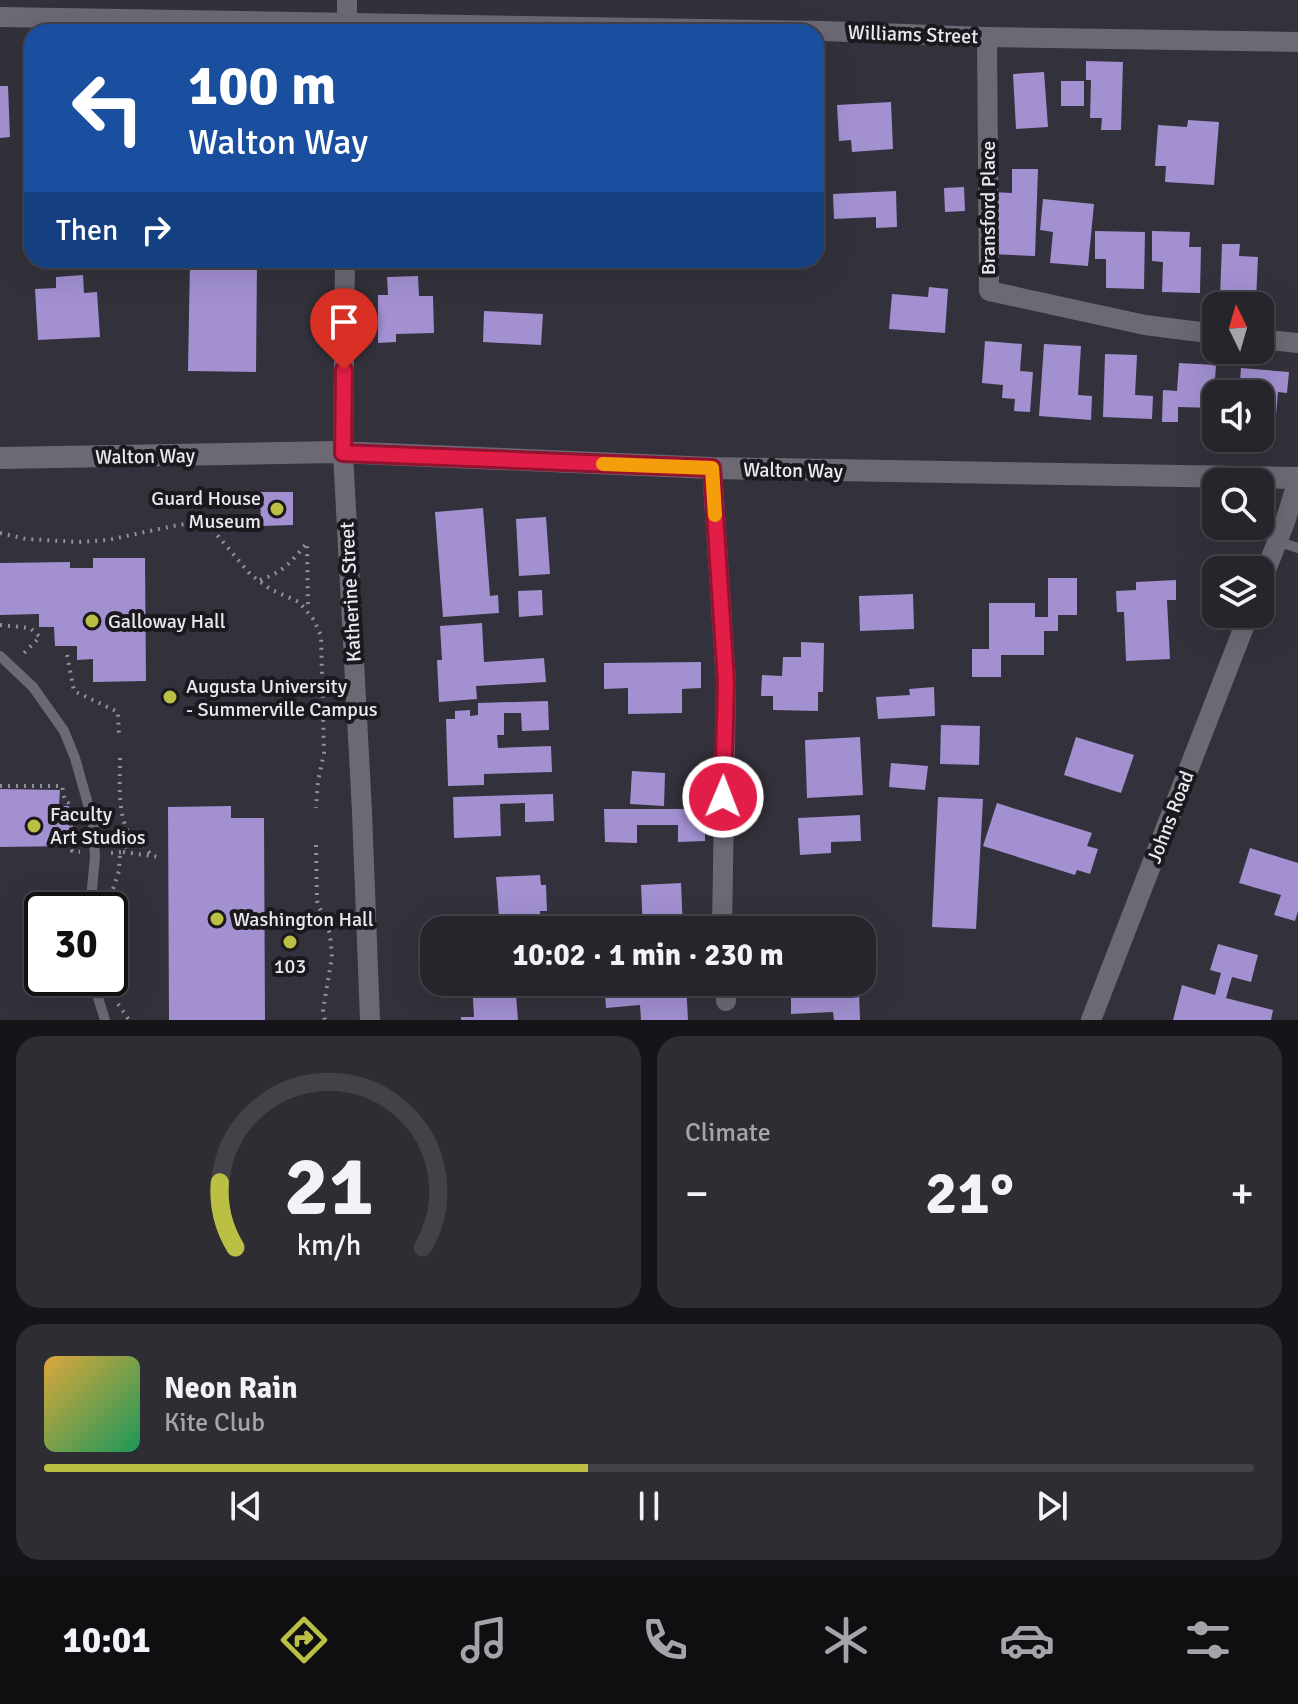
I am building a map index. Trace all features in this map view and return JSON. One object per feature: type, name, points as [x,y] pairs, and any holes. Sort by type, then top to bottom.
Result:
[{"type":"main road","name":"Walton Way","points":[[0,458],[343,453],[712,468],[1298,479]]},
{"type":"street","points":[[347,0],[347,24]]},
{"type":"street","name":"Williams Street","points":[[0,17],[221,24]]},
{"type":"street","name":"Williams Street","points":[[824,31],[1298,42]]},
{"type":"street","name":"Bransford Place","points":[[987,37],[989,291],[1145,325],[1202,332]]},
{"type":"street","name":"Katherine Street","points":[[345,268],[343,453],[370,1020]]},
{"type":"street","points":[[1274,340],[1298,343]]},
{"type":"street","points":[[712,468],[726,682],[722,916]]},
{"type":"street","points":[[1271,556],[1298,479]]},
{"type":"street","name":"Johns Road","points":[[1091,1020],[1244,628]]},
{"type":"lane","points":[[1277,541],[1298,548]]},
{"type":"lane","points":[[0,656],[33,687],[64,731],[75,758],[93,822],[95,857],[92,892]]},
{"type":"lane","points":[[98,996],[105,1020]]},
{"type":"path","points":[[0,533],[26,539],[79,542],[108,540],[196,523],[212,529],[244,568],[270,589],[299,602],[314,620],[321,636],[324,753],[316,808]]},
{"type":"path","points":[[259,580],[287,567],[307,543],[308,611]]},
{"type":"path","points":[[0,625],[30,628],[40,637],[21,656]]},
{"type":"path","points":[[67,655],[74,691],[118,712],[119,736]]},
{"type":"path","points":[[120,758],[119,806],[122,821],[129,834],[138,839],[152,856]]},
{"type":"path","points":[[0,786],[62,786],[70,808],[72,851],[80,852]]},
{"type":"path","points":[[113,892],[129,834]]},
{"type":"path","points":[[316,845],[317,901],[330,934],[332,957],[323,1010],[325,1020]]},
{"type":"path","points":[[108,853],[159,857]]},
{"type":"building","points":[[1086,61],[1123,62],[1121,130],[1101,130],[1102,118],[1090,118],[1091,80],[1086,80]]},
{"type":"building","points":[[1044,72],[1048,127],[1016,129],[1013,74]]},
{"type":"building","points":[[1061,81],[1084,81],[1084,106],[1061,106]]},
{"type":"building","points":[[0,86],[8,86],[10,137],[0,138]]},
{"type":"building","points":[[891,102],[893,149],[852,152],[851,140],[839,141],[837,105]]},
{"type":"building","points":[[1188,120],[1219,122],[1214,185],[1165,182],[1166,166],[1155,166],[1158,125],[1187,127]]},
{"type":"building","points":[[1012,169],[1038,169],[1035,256],[991,254],[993,192],[1012,193]]},
{"type":"building","points":[[964,187],[965,211],[945,212],[944,188]]},
{"type":"building","points":[[896,191],[897,227],[876,228],[876,217],[834,219],[833,194]]},
{"type":"building","points":[[1043,199],[1094,204],[1088,266],[1050,263],[1053,232],[1040,230]]},
{"type":"building","points":[[1095,231],[1145,232],[1144,289],[1106,288],[1106,259],[1095,259]]},
{"type":"building","points":[[1152,231],[1190,232],[1189,247],[1201,247],[1200,293],[1162,292],[1163,262],[1152,261]]},
{"type":"building","points":[[1222,244],[1240,244],[1239,256],[1258,257],[1256,292],[1220,292]]},
{"type":"building","points":[[190,268],[257,268],[256,372],[188,371]]},
{"type":"building","points":[[83,275],[84,293],[97,292],[100,337],[38,340],[35,289],[56,288],[56,277]]},
{"type":"building","points":[[418,276],[419,296],[433,296],[434,333],[396,334],[396,342],[378,343],[378,295],[388,295],[387,277]]},
{"type":"building","points":[[929,287],[948,289],[945,333],[889,329],[892,294],[928,297]]},
{"type":"building","points":[[484,311],[543,314],[541,345],[483,342]]},
{"type":"building","points":[[985,341],[1022,344],[1020,371],[1033,372],[1030,412],[1014,411],[1015,399],[1002,398],[1003,385],[982,383]]},
{"type":"building","points":[[1044,344],[1081,346],[1078,395],[1092,396],[1091,420],[1039,416]]},
{"type":"building","points":[[1105,354],[1137,355],[1135,395],[1153,396],[1152,419],[1103,417]]},
{"type":"building","points":[[1179,363],[1216,365],[1215,380],[1202,380],[1202,408],[1178,407],[1178,422],[1162,422],[1163,390],[1177,391]]},
{"type":"building","points":[[1241,368],[1289,372],[1287,393],[1278,392],[1275,426],[1274,380],[1240,380]]},
{"type":"building","name":"Guard House Museum","points":[[260,492],[293,492],[293,525],[261,526]]},
{"type":"building","points":[[483,508],[490,596],[498,595],[499,613],[443,617],[435,512]]},
{"type":"building","points":[[546,517],[550,574],[519,576],[516,519]]},
{"type":"building","name":"Galloway Hall","points":[[93,558],[145,558],[146,681],[93,682],[93,659],[77,660],[77,646],[55,646],[54,627],[39,627],[39,614],[0,615],[0,563],[70,562],[70,568],[93,568]]},
{"type":"building","points":[[1048,578],[1077,578],[1077,615],[1058,615],[1058,631],[1044,631],[1044,655],[1001,655],[1001,677],[972,677],[972,649],[989,649],[989,603],[1035,603],[1035,617],[1048,617]]},
{"type":"building","points":[[1176,580],[1176,600],[1167,600],[1170,659],[1126,661],[1124,612],[1117,612],[1116,591],[1136,590],[1136,582]]},
{"type":"building","points":[[542,590],[543,615],[519,617],[518,591]]},
{"type":"building","points":[[913,594],[914,629],[860,631],[859,596]]},
{"type":"building","points":[[482,623],[484,662],[544,658],[546,682],[476,686],[477,699],[439,702],[437,660],[442,660],[440,626]]},
{"type":"building","points":[[801,642],[824,643],[823,692],[818,692],[818,711],[773,710],[773,696],[761,696],[762,675],[782,676],[783,657],[801,657]]},
{"type":"building","points":[[701,662],[701,688],[682,689],[682,713],[628,714],[628,688],[604,689],[604,663]]},
{"type":"building","points":[[934,687],[935,716],[878,719],[876,697],[910,695],[909,689]]},
{"type":"building","points":[[548,701],[549,730],[522,731],[521,713],[504,713],[504,735],[497,735],[498,748],[551,746],[552,772],[484,774],[484,785],[448,786],[446,719],[455,719],[455,711],[470,710],[470,716],[478,715],[478,703]]},
{"type":"building","points":[[941,725],[980,726],[979,765],[940,764]]},
{"type":"building","points":[[860,737],[863,795],[807,798],[805,740]]},
{"type":"building","points":[[1076,737],[1134,755],[1121,793],[1064,775]]},
{"type":"building","points":[[891,763],[928,766],[925,790],[889,787]]},
{"type":"building","points":[[632,771],[665,773],[664,806],[630,804]]},
{"type":"building","name":"Faculty Art Studios","points":[[0,789],[60,790],[59,806],[69,806],[69,846],[0,847]]},
{"type":"building","points":[[553,794],[554,821],[525,822],[525,803],[500,804],[501,836],[454,838],[453,797]]},
{"type":"building","points":[[938,797],[983,799],[976,929],[932,927]]},
{"type":"building","points":[[997,803],[1092,833],[1087,846],[1098,849],[1090,874],[1077,870],[1075,875],[983,846]]},
{"type":"building","name":"Washington Hall","points":[[231,806],[231,818],[264,818],[265,1020],[169,1020],[168,807]]},
{"type":"building","points":[[604,809],[705,809],[705,841],[678,842],[678,825],[637,825],[637,843],[605,842]]},
{"type":"building","points":[[860,815],[861,841],[831,842],[831,853],[800,855],[798,818]]},
{"type":"building","points":[[1250,848],[1298,863],[1298,911],[1295,921],[1274,915],[1281,895],[1239,883]]},
{"type":"building","points":[[540,875],[541,885],[546,885],[547,911],[540,911],[540,916],[499,916],[496,877]]},
{"type":"building","points":[[681,883],[682,916],[642,916],[641,885]]},
{"type":"building","points":[[1218,944],[1258,955],[1251,982],[1232,977],[1226,998],[1273,1010],[1271,1020],[1173,1020],[1182,985],[1215,995],[1221,973],[1210,970]]},
{"type":"building","points":[[473,996],[516,996],[518,1020],[461,1020],[461,1017],[474,1017]]},
{"type":"building","points":[[605,996],[687,996],[688,1020],[641,1020],[640,1005],[606,1008]]},
{"type":"building","points":[[791,996],[859,996],[860,1020],[834,1020],[833,1012],[791,1014]]},
{"type":"slow traffic","points":[[603,464],[712,468],[715,515]]},
{"type":"place","name":"Guard House Museum","points":[[277,509]]},
{"type":"place","name":"Galloway Hall","points":[[92,621]]},
{"type":"place","name":"Augusta University - Summerville Campus","points":[[170,697]]},
{"type":"place","name":"Faculty Art Studios","points":[[34,826]]},
{"type":"place","name":"Washington Hall","points":[[217,919]]},
{"type":"place","name":"103","points":[[290,942]]},
{"type":"route","points":[[344,370],[343,453],[712,468],[726,682],[723,797]]}]
